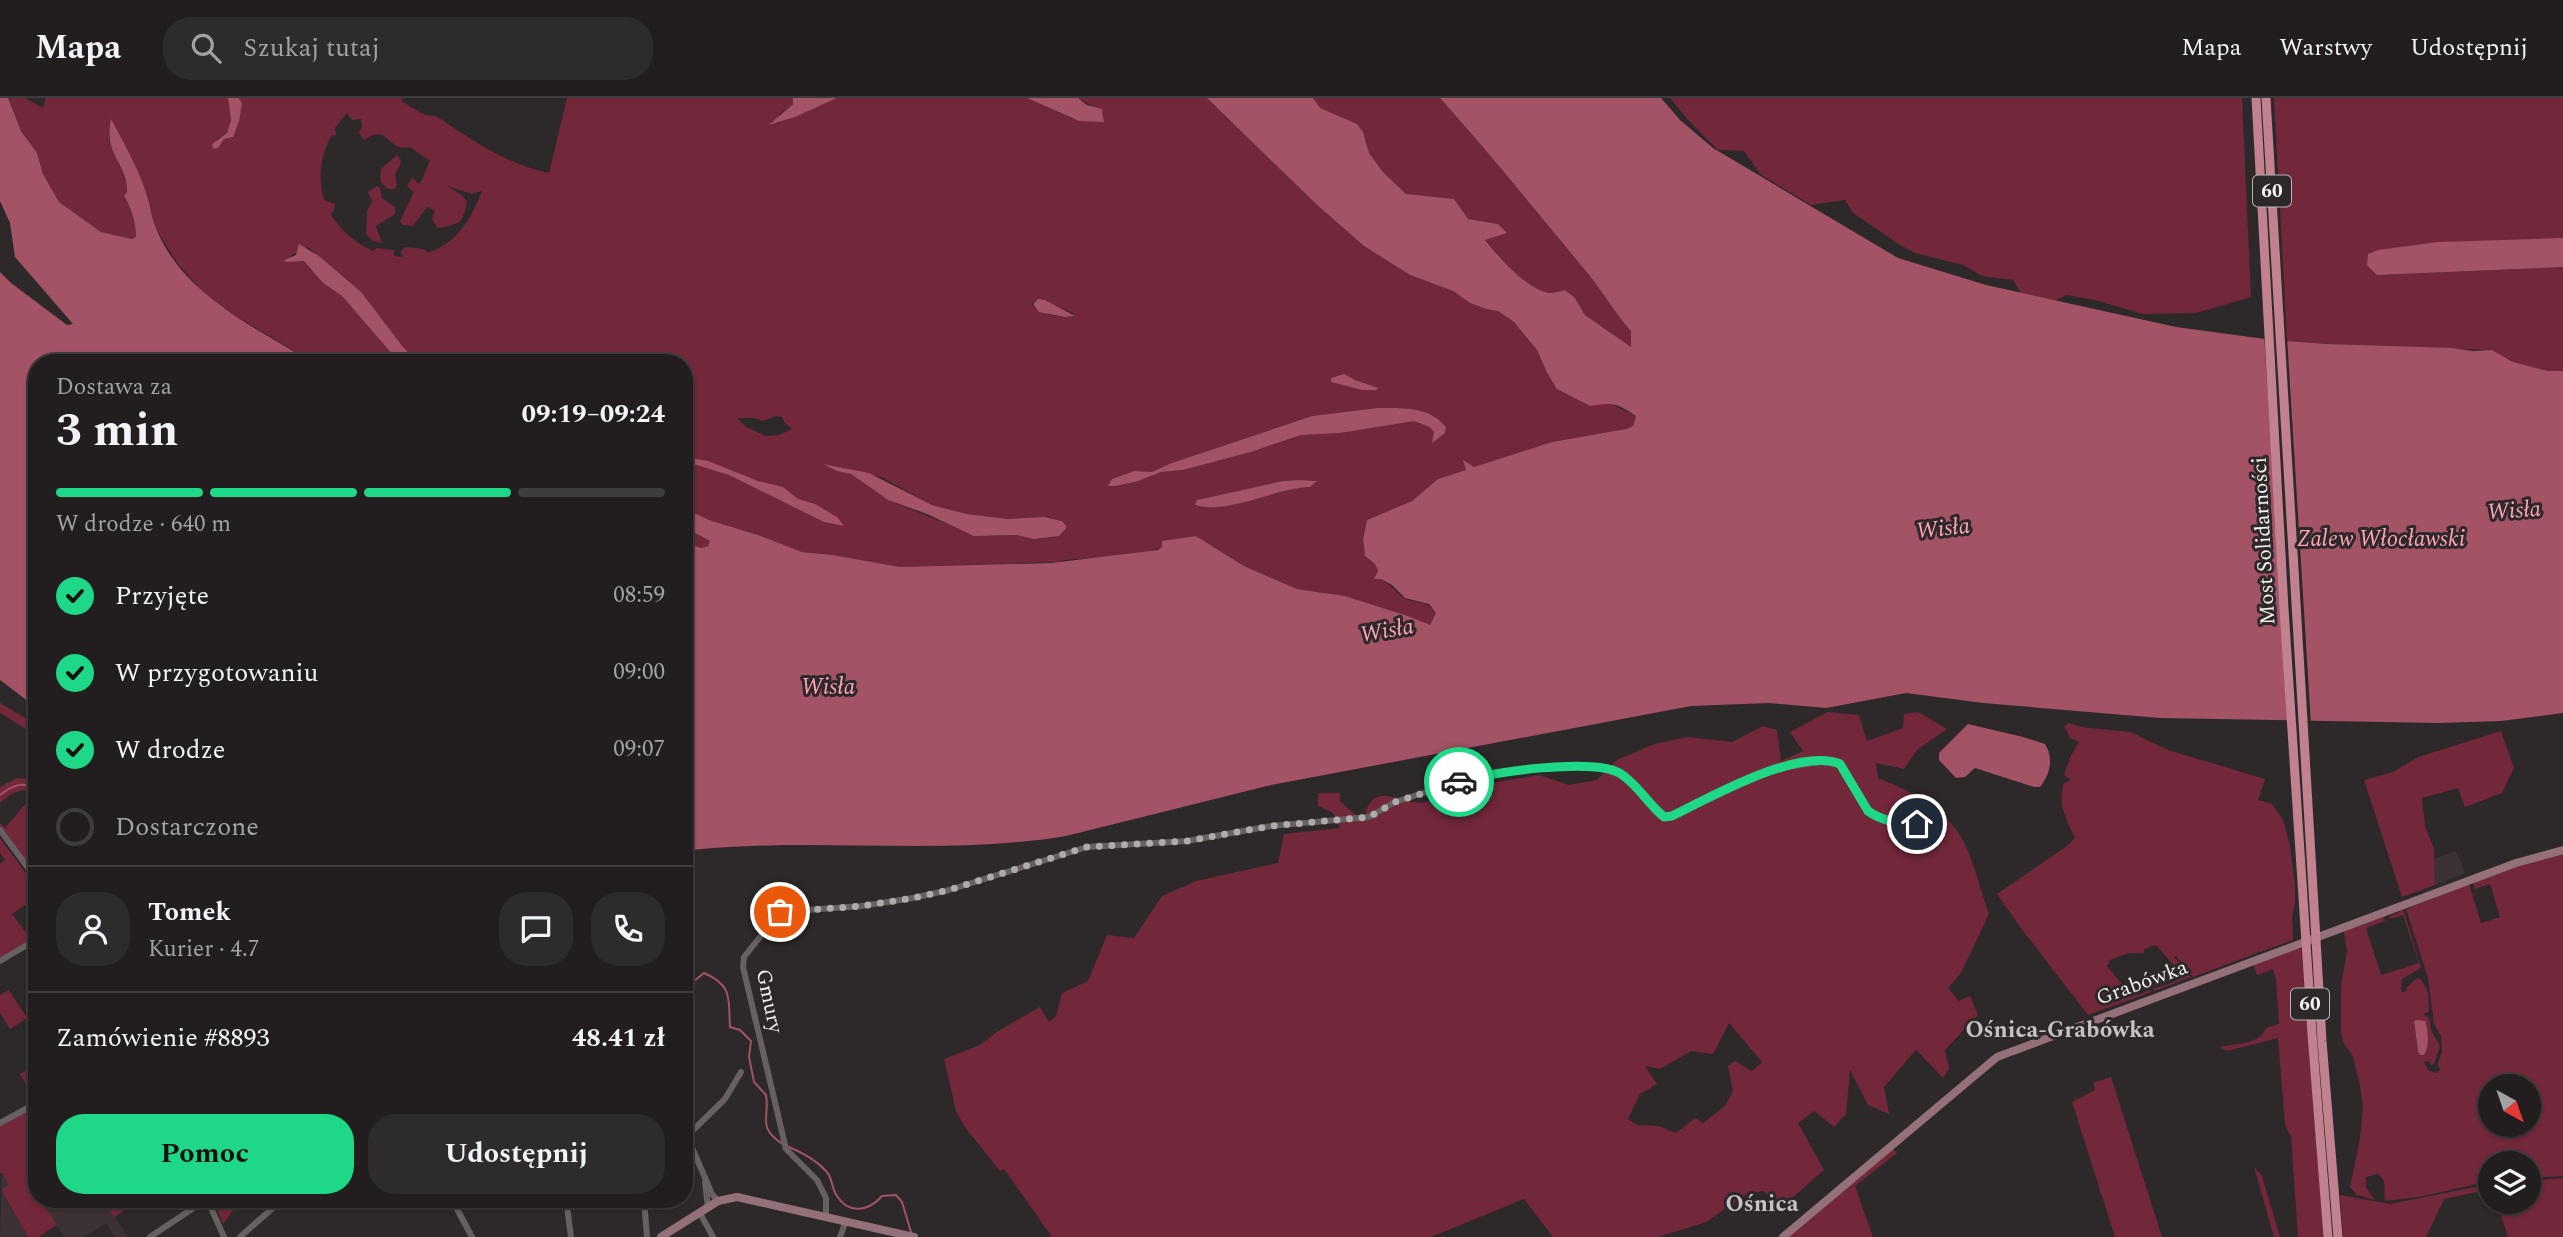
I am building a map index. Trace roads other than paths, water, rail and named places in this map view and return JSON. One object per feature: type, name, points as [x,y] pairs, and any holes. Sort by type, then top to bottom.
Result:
[{"type":"main road","name":"60","points":[[2256,98],[2273,284]]},
{"type":"main road","name":"60","points":[[2266,98],[2273,284]]},
{"type":"main road","name":"Most Solidarności","points":[[2273,284],[2282,404],[2302,797],[2321,1029],[2330,1209]]},
{"type":"main road","name":"60","points":[[2328,1237],[2330,1209]]},
{"type":"main road","name":"60","points":[[2330,1209],[2338,1237]]},
{"type":"street","name":"Gmury","points":[[826,1216],[826,1198],[817,1180],[786,1149],[783,1140],[743,961],[780,912],[862,906],[913,898],[949,890],[1087,847],[1187,841],[1271,826],[1369,817],[1395,802],[1477,776],[1536,768],[1607,767],[1622,774],[1664,817],[1672,816],[1774,769],[1809,762],[1832,761],[1840,764],[1868,811],[1895,823],[1917,824]]},
{"type":"street","points":[[0,830],[28,868]]},
{"type":"street","name":"Grabówka","points":[[1783,1237],[1997,1057],[2515,863],[2563,850]]},
{"type":"street","points":[[0,961],[28,944]]},
{"type":"street","points":[[693,1130],[725,1099],[741,1072]]},
{"type":"street","points":[[0,1123],[28,1108]]},
{"type":"street","points":[[693,1150],[712,1194],[719,1202]]},
{"type":"street","points":[[704,1177],[704,1210],[713,1237]]},
{"type":"street","points":[[661,1237],[704,1210],[733,1197],[826,1216],[876,1233],[912,1237]]},
{"type":"street","points":[[150,1237],[195,1208]]},
{"type":"street","points":[[211,1208],[224,1237]]},
{"type":"street","points":[[240,1237],[273,1208]]},
{"type":"street","points":[[456,1208],[471,1237]]},
{"type":"street","points":[[567,1208],[571,1237]]},
{"type":"street","points":[[645,1208],[647,1237]]},
{"type":"street","points":[[840,1237],[846,1222]]},
{"type":"water","points":[[0,98],[8,98],[21,131],[37,153],[43,174],[59,202],[101,232],[132,239],[136,237],[131,210],[124,196],[127,192],[124,174],[110,142],[111,119],[142,180],[154,223],[166,248],[181,269],[220,305],[298,354],[28,354],[28,701],[0,680],[0,272],[67,325],[73,324],[15,257],[10,223],[0,201]]},
{"type":"water","points":[[228,98],[239,98],[242,103],[239,121],[233,137],[224,139],[218,148],[213,149],[212,144],[227,133],[231,120]]},
{"type":"water","points":[[793,98],[837,98],[795,117],[769,125],[793,104]]},
{"type":"water","points":[[1027,98],[1078,98],[1087,105],[1102,109],[1104,122],[1079,121]]},
{"type":"water","points":[[1207,98],[1313,98],[1320,108],[1357,124],[1363,132],[1369,153],[1383,172],[1406,194],[1454,199],[1468,219],[1498,224],[1507,233],[1485,240],[1514,271],[1540,290],[1549,293],[1565,290],[1575,298],[1585,315],[1631,347],[1631,331],[1594,282],[1440,98],[1661,98],[1680,120],[1713,148],[1898,258],[1986,285],[2176,327],[2272,340],[2492,350],[2513,362],[2548,371],[2563,371],[2563,713],[2501,721],[2439,723],[2160,718],[1983,703],[1906,693],[1826,708],[1769,703],[1691,706],[1271,785],[1066,836],[971,845],[780,845],[693,850],[693,546],[702,548],[708,546],[710,541],[693,532],[693,512],[802,552],[900,567],[1051,563],[1158,550],[1162,547],[1162,541],[1196,536],[1244,566],[1297,589],[1345,596],[1430,625],[1436,613],[1429,604],[1405,598],[1392,585],[1381,579],[1374,579],[1378,571],[1375,564],[1365,556],[1363,539],[1367,520],[1412,501],[1438,479],[1466,470],[1463,460],[1474,467],[1552,442],[1633,426],[1636,416],[1619,406],[1590,406],[1557,389],[1537,350],[1514,322],[1498,311],[1470,303],[1453,291],[1410,275],[1364,246],[1316,204]]},
{"type":"water","points":[[2563,238],[2563,267],[2377,275],[2367,265],[2368,254],[2378,250],[2438,242]]},
{"type":"water","points":[[299,244],[319,256],[361,292],[410,354],[392,354],[342,296],[323,283],[304,261],[284,260],[296,255]]},
{"type":"water","points":[[1038,299],[1075,316],[1039,312],[1033,304]]},
{"type":"water","points":[[1344,374],[1378,388],[1362,390],[1331,382],[1331,378]]},
{"type":"water","points":[[1377,408],[1405,408],[1432,415],[1446,427],[1445,433],[1432,443],[1434,432],[1430,427],[1414,421],[1340,433],[1301,435],[1183,470],[1161,472],[1138,481],[1108,486],[1112,479],[1134,471],[1152,472],[1312,416]]},
{"type":"water","points":[[693,458],[708,461],[758,481],[783,487],[798,499],[815,504],[837,517],[844,526],[824,522],[729,475],[693,464]]},
{"type":"water","points":[[823,464],[869,473],[932,505],[967,514],[1008,519],[1044,517],[1062,521],[1067,527],[1059,536],[1034,539],[1016,535],[974,536],[927,514],[888,500],[851,474]]},
{"type":"water","points":[[1283,481],[1317,481],[1310,487],[1222,507],[1195,505],[1197,500]]},
{"type":"water","points":[[1968,724],[2045,744],[2050,766],[2040,787],[1975,768],[1965,777],[1956,778],[1939,760],[1939,753]]},
{"type":"water","points":[[2414,1021],[2425,1021],[2427,1029],[2428,1043],[2424,1055],[2420,1055],[2418,1051]]},
{"type":"waterway","points":[[0,795],[18,785],[28,785]]},
{"type":"waterway","points":[[693,982],[704,973],[725,989],[729,1001],[730,1027],[740,1030],[751,1041],[749,1057],[754,1082],[766,1095],[767,1128],[775,1139],[784,1145]]},
{"type":"waterway","points":[[789,1147],[809,1157],[826,1171],[835,1193],[847,1206],[865,1208],[882,1196],[896,1195],[902,1202],[911,1232]]},
{"type":"district","name":"Ośnica-Grabówka","points":[[2060,1030]]},
{"type":"district","name":"Ośnica","points":[[1762,1204]]},
{"type":"water label","name":"Wisła","points":[[2514,511]]},
{"type":"water label","name":"Wisła","points":[[1943,529]]},
{"type":"water label","name":"Zalew Włocławski","points":[[2381,539]]},
{"type":"water label","name":"Wisła","points":[[1387,631]]},
{"type":"water label","name":"Wisła","points":[[828,687]]}]
